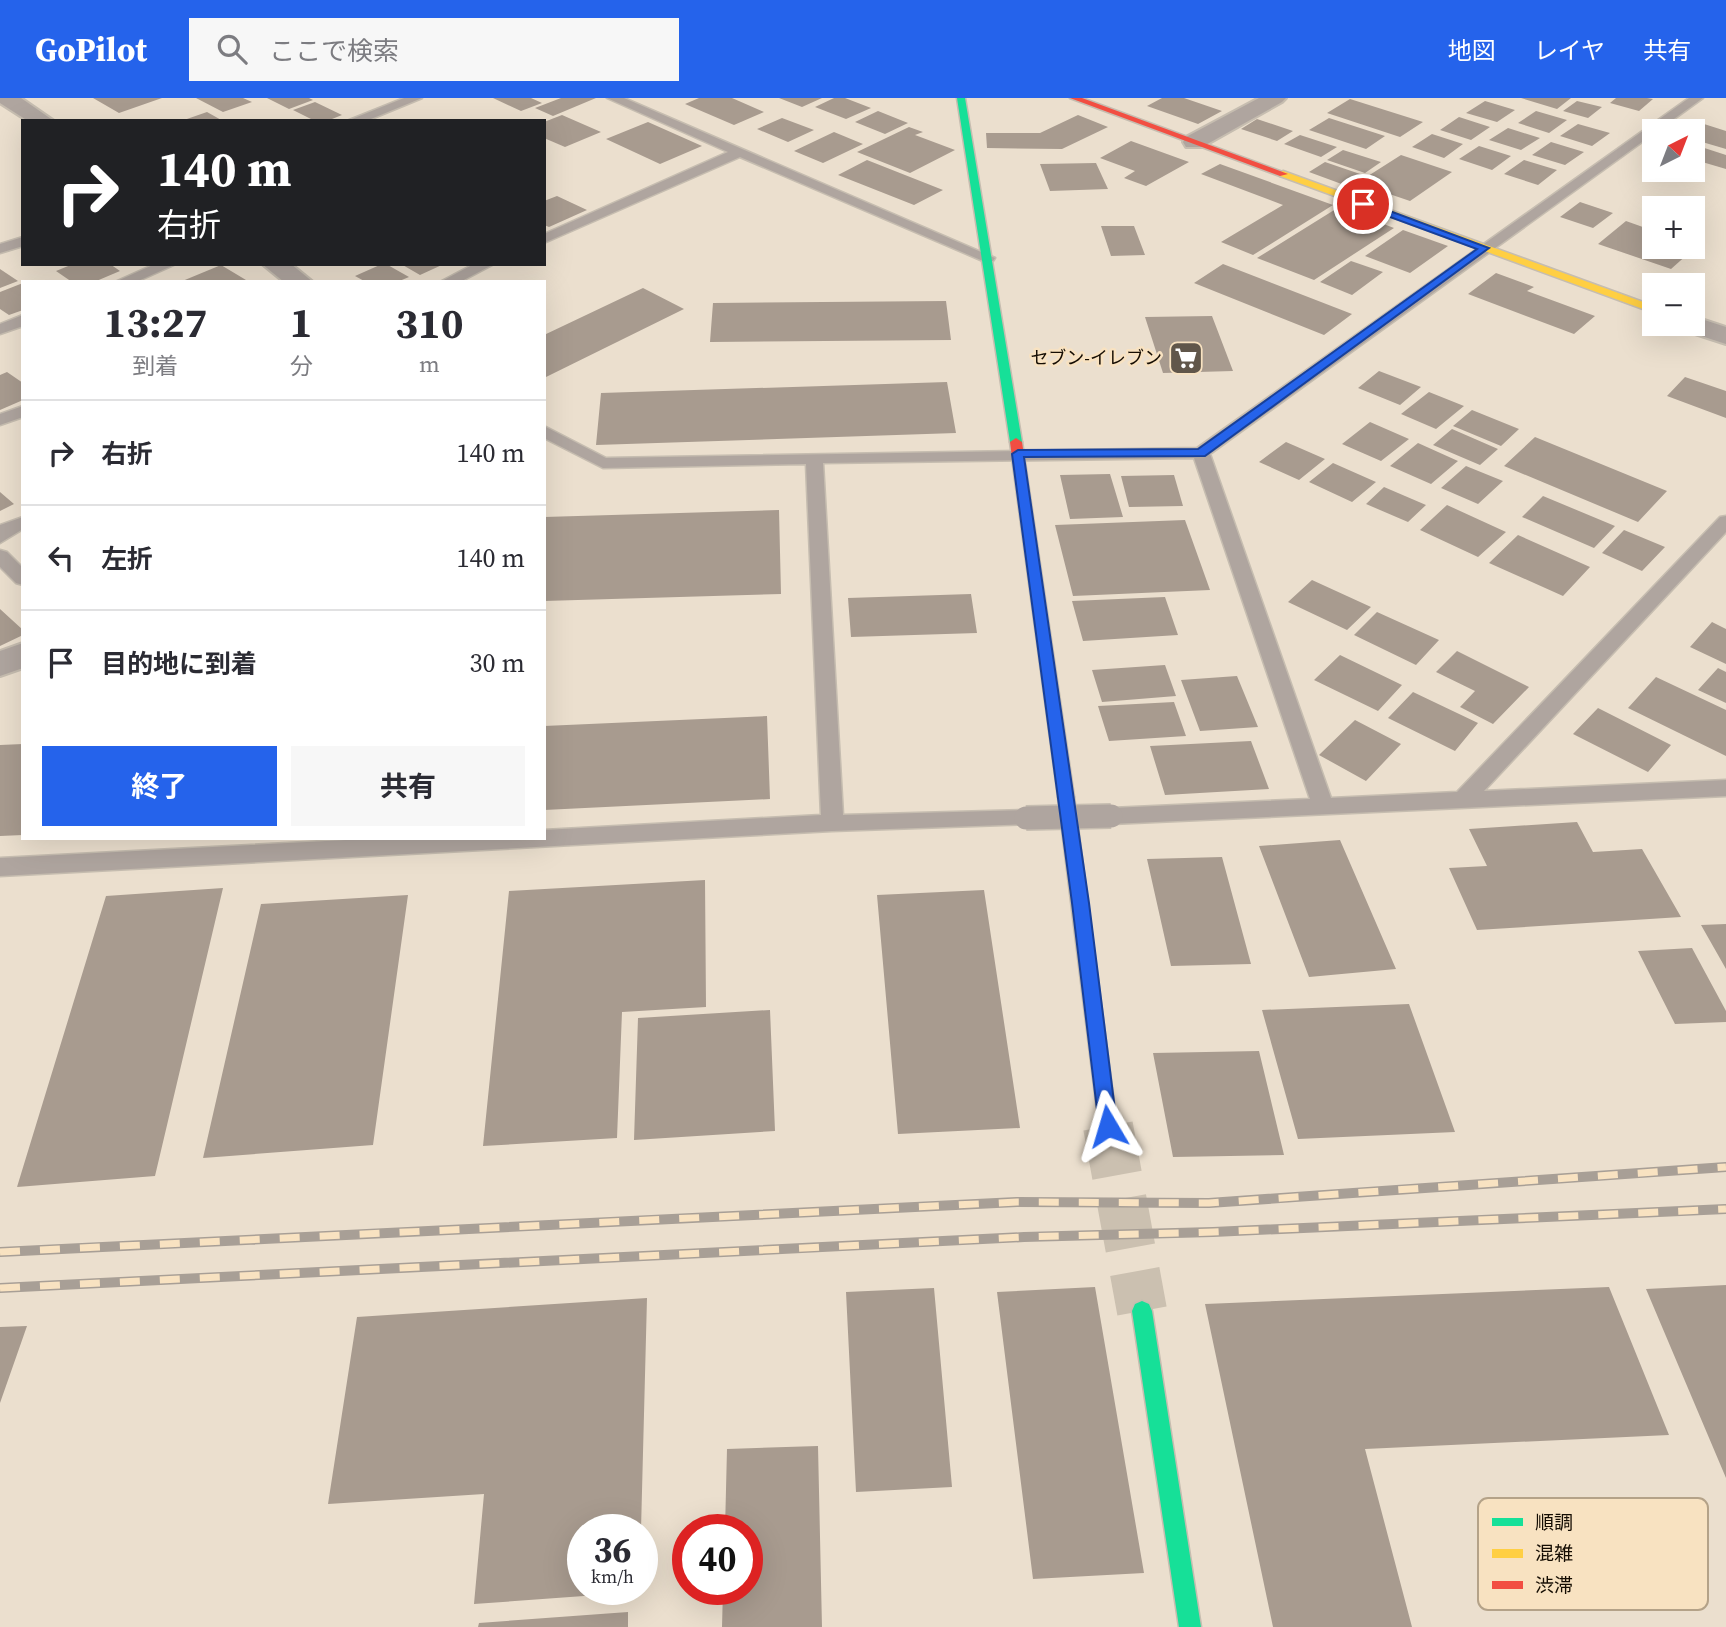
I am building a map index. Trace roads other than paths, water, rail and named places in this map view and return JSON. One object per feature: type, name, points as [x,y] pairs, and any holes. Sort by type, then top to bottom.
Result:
[{"type":"street","points":[[961,98],[1018,454],[1108,1126]]},
{"type":"street","points":[[1074,98],[1642,306]]},
{"type":"street","points":[[1194,142],[1275,98]]},
{"type":"street","points":[[8,100],[40,119]]},
{"type":"street","points":[[277,266],[298,280]]},
{"type":"street","points":[[1705,329],[1726,336]]},
{"type":"street","points":[[0,665],[21,655]]},
{"type":"street","points":[[1142,1311],[1190,1627]]},
{"type":"lane","points":[[358,119],[416,98]]},
{"type":"lane","points":[[613,98],[988,258]]},
{"type":"lane","points":[[546,432],[603,463],[1201,453],[1697,98]]},
{"type":"lane","points":[[546,238],[737,153]]},
{"type":"lane","points":[[0,249],[21,242]]},
{"type":"lane","points":[[127,280],[164,266]]},
{"type":"lane","points":[[451,280],[482,266]]},
{"type":"lane","points":[[0,329],[21,321]]},
{"type":"lane","points":[[0,420],[21,412]]},
{"type":"lane","points":[[1201,453],[1322,804]]},
{"type":"lane","points":[[814,459],[832,823]]},
{"type":"lane","points":[[1464,799],[1726,521]]},
{"type":"lane","points":[[0,537],[2,531],[21,523]]},
{"type":"lane","points":[[0,556],[21,577]]},
{"type":"lane","points":[[546,838],[832,823],[1111,816],[1322,804],[1726,788]]},
{"type":"lane","points":[[0,867],[511,840]]},
{"type":"tunnel","points":[[1108,1126],[1142,1311]]},
{"type":"railway","points":[[0,1252],[1017,1202],[1209,1203],[1726,1167]]},
{"type":"railway","points":[[0,1288],[1024,1237],[1213,1232],[1726,1209]]},
{"type":"place","name":"セブン-イレブン","points":[[1186,358]]}]
